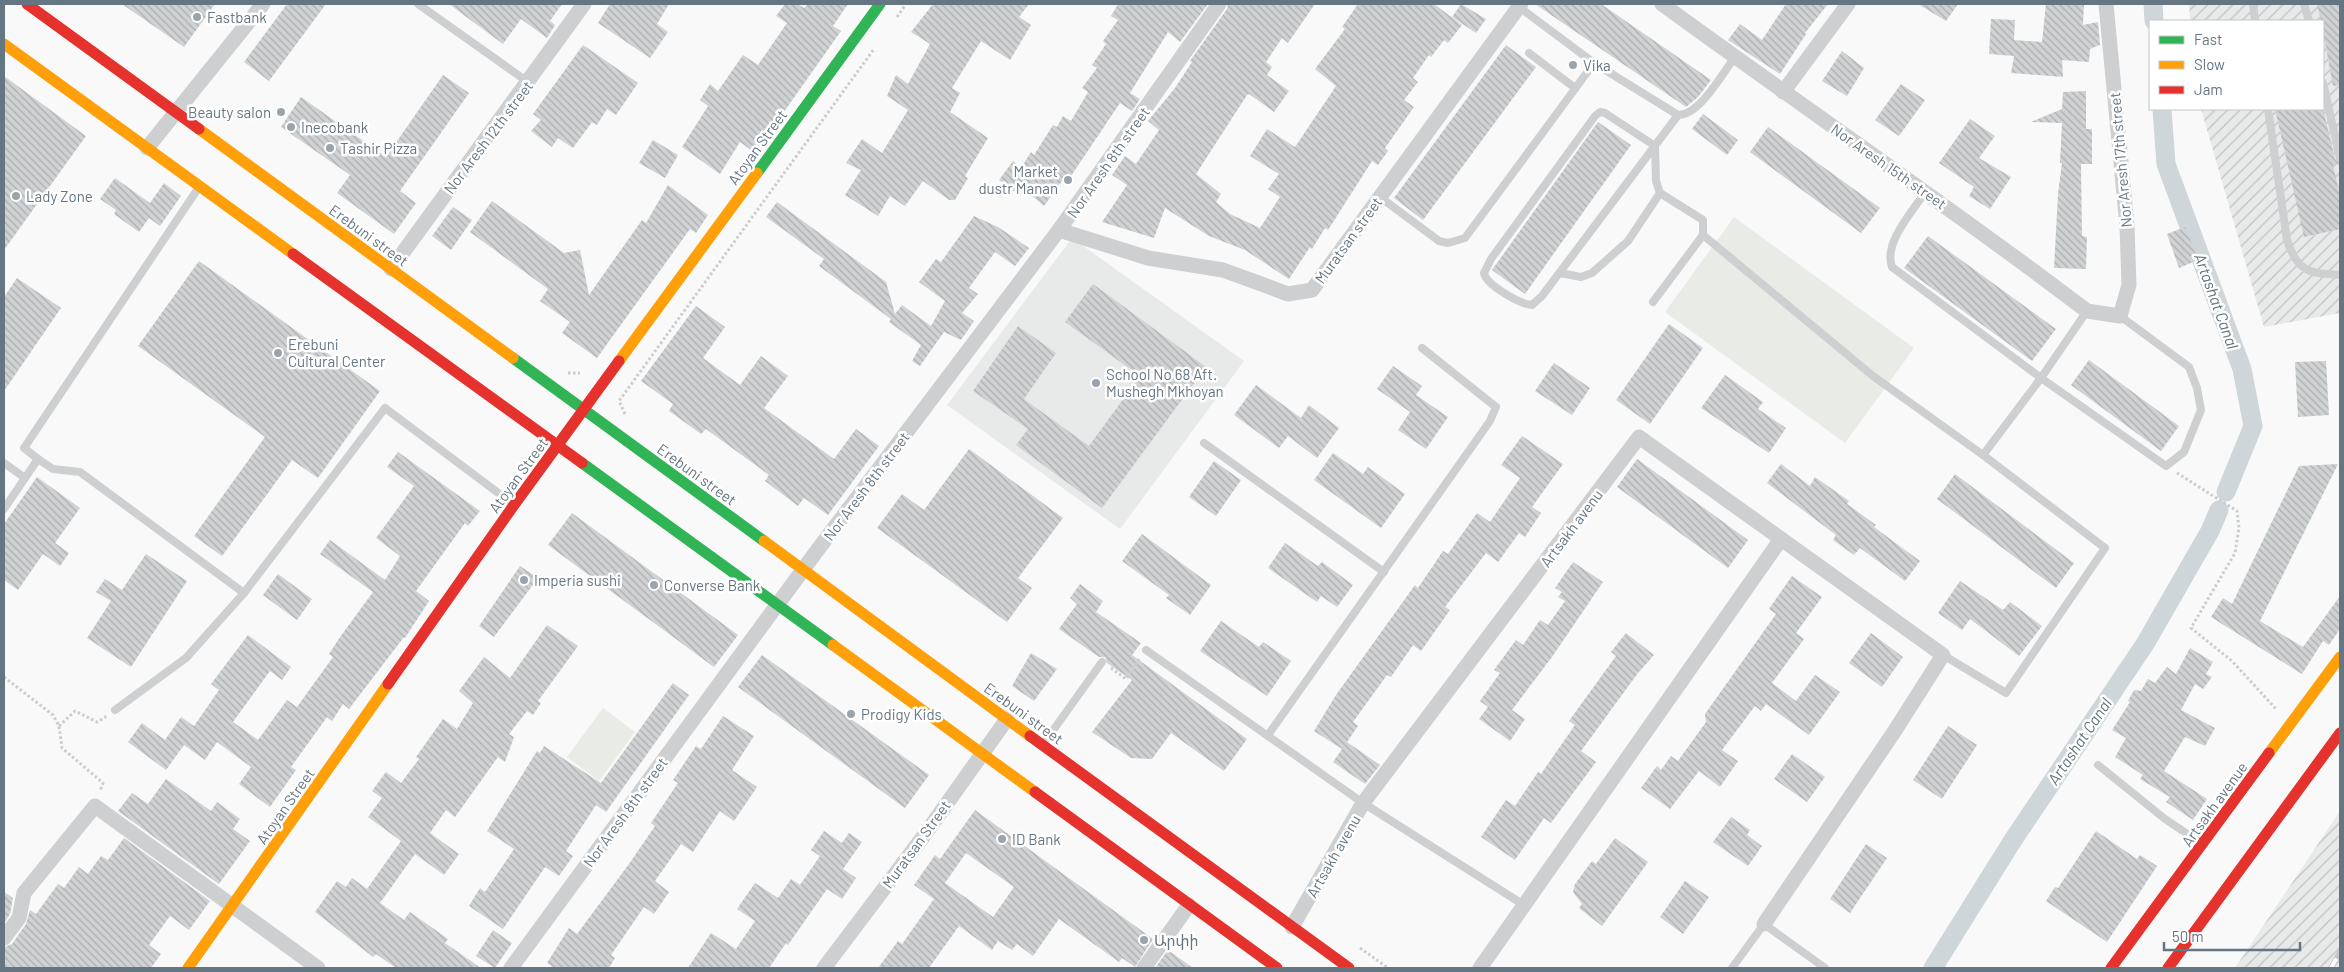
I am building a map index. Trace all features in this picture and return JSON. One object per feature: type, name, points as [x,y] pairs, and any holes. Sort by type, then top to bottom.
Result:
[{"type":"main road","name":"Erebuni street","points":[[27,4],[1349,968]]},
{"type":"main road","name":"Atoyan Street","points":[[188,968],[514,505],[880,4]]},
{"type":"main road","points":[[4,44],[1277,968]]},
{"type":"main road","name":"Artsakh avenue","points":[[2111,968],[2340,658]]},
{"type":"main road","points":[[2168,968],[2340,733]]},
{"type":"street","points":[[147,148],[263,4]]},
{"type":"street","name":"Nor Aresh 12th street","points":[[391,269],[584,4]]},
{"type":"street","name":"Nor Aresh 8th street","points":[[511,968],[777,605],[1059,230],[1219,4]]},
{"type":"street","name":"Nor Aresh 15th street","points":[[1662,4],[1735,58],[1926,191],[2087,311],[2120,316]]},
{"type":"street","points":[[1783,92],[1848,4]]},
{"type":"street","name":"Nor Aresh 17th street","points":[[2106,4],[2127,226],[2129,286],[2120,316]]},
{"type":"street","name":"Muratsan street","points":[[1059,230],[1148,258],[1223,270],[1288,294],[1312,290],[1520,5]]},
{"type":"street","name":"Artsakh avenu","points":[[1292,927],[1363,803],[1639,437],[1943,655]]},
{"type":"street","points":[[1480,968],[1781,539]]},
{"type":"street","points":[[1764,924],[1894,732],[1943,655]]},
{"type":"street","name":"Muratsan Street","points":[[824,968],[923,837],[1007,718]]},
{"type":"street","points":[[4,938],[19,918],[24,893],[95,806],[318,968]]},
{"type":"street","points":[[1144,968],[1190,905]]},
{"type":"lane","points":[[418,4],[528,82]]},
{"type":"lane","points":[[2253,4],[2256,20]]},
{"type":"lane","points":[[2304,4],[2308,20]]},
{"type":"lane","points":[[1520,5],[1594,63],[1678,115],[1684,115],[1697,108],[1735,58]]},
{"type":"lane","points":[[1529,53],[1575,88]]},
{"type":"lane","points":[[1380,197],[1439,241],[1448,243],[1465,238],[1594,63]]},
{"type":"lane","points":[[2324,87],[2340,158]]},
{"type":"lane","points":[[2268,110],[2287,240],[2292,256],[2302,268],[2312,273],[2340,276]]},
{"type":"lane","points":[[1655,146],[1605,113],[1600,112],[1595,116],[1491,259],[1484,273],[1487,281],[1523,304],[1532,305],[1542,296],[1560,273],[1655,146],[1678,115]]},
{"type":"lane","points":[[1653,302],[1703,235],[1703,220],[1660,194],[1656,181],[1655,146]]},
{"type":"lane","points":[[200,186],[99,333],[24,448],[53,469],[80,472],[244,593]]},
{"type":"lane","points":[[1926,191],[1892,247],[1889,258],[1892,267],[2041,378],[2166,466],[2184,452],[2201,410],[2197,388],[2189,368],[2120,316]]},
{"type":"lane","points":[[1560,273],[1581,276],[1592,273],[1628,241],[1660,194]]},
{"type":"lane","points":[[1703,235],[1873,376],[1983,455],[2105,548],[2006,693],[1943,655]]},
{"type":"lane","points":[[1983,455],[2041,378],[2087,311]]},
{"type":"lane","points":[[1268,735],[1490,421],[1496,407],[1422,348]]},
{"type":"lane","points":[[115,710],[186,658],[244,593],[384,408],[514,505]]},
{"type":"lane","points":[[1204,443],[1384,572]]},
{"type":"lane","points":[[4,509],[38,459]]},
{"type":"lane","points":[[4,463],[25,478]]},
{"type":"lane","points":[[1146,650],[1363,803],[1524,905]]},
{"type":"lane","points":[[1042,745],[1102,662]]},
{"type":"lane","points":[[2098,765],[2165,819],[2203,844]]},
{"type":"lane","points":[[1732,968],[1764,924],[1825,968]]},
{"type":"path","points":[[895,20],[906,4]]},
{"type":"path","points":[[633,420],[625,414],[619,401],[878,44]]},
{"type":"path","points":[[565,373],[580,373]]},
{"type":"path","points":[[2166,466],[2237,511],[2239,528],[2236,553],[2191,628],[2232,661],[2281,715]]},
{"type":"path","points":[[1102,662],[1126,679],[1146,650]]},
{"type":"path","points":[[4,677],[53,715],[59,726],[62,748],[103,783],[95,806]]},
{"type":"path","points":[[59,726],[75,712],[97,722],[115,710]]},
{"type":"path","points":[[1357,946],[1388,968]]},
{"type":"shaded area","points":[[2189,4],[2340,4],[2340,313],[2264,327],[2201,110],[2324,110],[2324,20],[2190,20]]},
{"type":"shaded area","points":[[1734,217],[1914,348],[1845,443],[1665,312]]},
{"type":"shaded area","name":"School No 68 Aft. Mushegh Mkhoyan","points":[[1072,238],[1244,361],[1120,529],[947,405]]},
{"type":"shaded area","points":[[603,708],[635,732],[599,781],[567,757]]},
{"type":"shaded area","points":[[2340,811],[2340,968],[2235,968]]},
{"type":"building","points":[[122,4],[215,4],[184,47]]},
{"type":"building","points":[[287,4],[326,4],[269,81],[244,62]]},
{"type":"building","points":[[449,4],[562,4],[550,21],[555,25],[547,38],[521,19],[503,44]]},
{"type":"building","points":[[610,4],[669,4],[657,24],[668,32],[650,58],[598,23]]},
{"type":"building","points":[[785,4],[797,4],[804,8],[808,4],[848,4],[833,26],[841,31],[755,153],[740,142],[720,174],[682,147],[708,106],[700,100],[710,84],[718,91],[743,55],[758,65],[787,23],[776,16]]},
{"type":"building","points":[[933,4],[1029,4],[1019,17],[1031,25],[1010,60],[981,41],[952,88],[960,93],[950,112],[988,138],[965,176],[968,178],[955,200],[949,200],[923,181],[905,206],[890,196],[878,216],[845,195],[861,170],[846,163],[862,139],[882,153],[908,110],[887,96],[896,75],[908,84],[930,44],[911,32]]},
{"type":"building","points":[[1118,4],[1208,4],[1180,42],[1168,32],[1130,93],[1140,99],[1132,111],[1120,103],[1071,176],[1067,174],[1044,206],[1024,189],[1020,196],[999,180],[1013,161],[1021,168],[1031,152],[1034,155],[1053,125],[1057,127],[1063,116],[1071,121],[1088,92],[1082,88],[1097,68],[1092,65],[1106,44],[1103,41],[1118,20],[1111,16]]},
{"type":"building","points":[[1228,4],[1315,4],[1288,43],[1282,38],[1266,62],[1272,67],[1267,75],[1289,91],[1274,112],[1249,94],[1247,95],[1196,174],[1221,194],[1216,202],[1230,214],[1260,228],[1280,197],[1268,189],[1279,174],[1250,156],[1267,129],[1295,147],[1336,86],[1315,69],[1345,29],[1342,27],[1358,4],[1434,4],[1462,25],[1448,43],[1444,40],[1431,57],[1429,55],[1413,78],[1418,82],[1404,100],[1414,107],[1385,148],[1388,151],[1378,165],[1372,161],[1328,230],[1325,228],[1289,279],[1245,250],[1209,236],[1165,208],[1154,238],[1102,222],[1127,185],[1112,175],[1125,156],[1136,164],[1159,130],[1148,121],[1175,88],[1192,62],[1190,61],[1227,9]]},
{"type":"building","points":[[1461,4],[1486,19],[1476,33],[1452,17]]},
{"type":"building","points":[[1535,4],[1601,4],[1711,80],[1698,97],[1686,107]]},
{"type":"building","points":[[1786,4],[1828,4],[1805,33],[1780,74],[1728,40],[1740,24],[1762,40]]},
{"type":"building","points":[[1918,4],[1958,4],[1946,21]]},
{"type":"building","points":[[2046,4],[2084,4],[2083,25],[2098,22],[2100,45],[2090,49],[2089,62],[2062,60],[2063,77],[2011,73],[2014,56],[1989,54],[1991,19],[2015,20],[2014,40],[2042,42]]},
{"type":"building","points":[[2317,4],[2340,4],[2340,85],[2333,86],[2324,37],[2324,20],[2321,20]]},
{"type":"building","points":[[583,45],[638,83],[616,115],[607,109],[597,125],[592,122],[573,148],[558,138],[552,147],[531,131],[541,120],[533,114]]},
{"type":"building","points":[[1506,45],[1536,67],[1423,220],[1394,198]]},
{"type":"building","points":[[1842,51],[1864,68],[1847,96],[1822,81]]},
{"type":"building","points":[[443,75],[469,93],[400,191],[416,203],[394,234],[337,193],[350,175],[281,127],[301,97],[386,157]]},
{"type":"building","points":[[4,76],[86,136],[4,250]]},
{"type":"building","points":[[1901,84],[1925,100],[1899,136],[1875,120]]},
{"type":"building","points":[[2086,91],[2086,129],[2092,129],[2092,164],[2081,164],[2082,236],[2087,237],[2086,269],[2054,268],[2058,194],[2062,163],[2060,163],[2062,123],[2031,122],[2062,109],[2063,92]]},
{"type":"building","points":[[2275,110],[2323,110],[2335,159],[2340,164],[2333,165],[2340,195],[2340,229],[2304,237]]},
{"type":"building","points":[[1703,114],[1738,140],[1727,155],[1692,129]]},
{"type":"building","points":[[1970,119],[1995,136],[1979,158],[2011,177],[1990,209],[1969,196],[1974,187],[1939,163]]},
{"type":"building","points":[[1598,122],[1631,145],[1525,294],[1492,270]]},
{"type":"building","points":[[1768,127],[1880,208],[1861,233],[1750,152]]},
{"type":"building","points":[[653,140],[678,155],[665,178],[639,163]]},
{"type":"building","points":[[115,178],[150,203],[164,183],[181,196],[160,226],[149,218],[139,232],[114,214],[116,210],[100,199]]},
{"type":"building","points":[[668,185],[708,215],[696,233],[690,229],[597,358],[562,333],[570,322],[540,301],[548,289],[470,232],[492,201],[564,253],[580,250],[589,295],[642,220],[646,223]]},
{"type":"building","points":[[777,202],[886,282],[895,314],[902,305],[931,326],[945,301],[919,282],[936,259],[941,262],[974,216],[998,227],[1029,248],[1015,266],[995,252],[969,288],[978,294],[962,313],[974,321],[961,340],[944,332],[920,366],[912,361],[921,345],[889,322],[891,319],[819,266],[824,259],[766,217]]},
{"type":"building","points":[[453,207],[472,220],[451,250],[432,236]]},
{"type":"building","points":[[2185,227],[2198,260],[2179,268],[2167,234]]},
{"type":"building","points":[[1928,236],[2056,329],[2032,361],[1904,268]]},
{"type":"building","points":[[199,261],[380,391],[318,478],[292,460],[222,556],[194,536],[265,437],[138,346]]},
{"type":"building","points":[[17,278],[61,308],[4,391],[4,297]]},
{"type":"building","points":[[1093,284],[1206,367],[1102,508],[1016,445],[1028,429],[973,391],[1018,326],[1056,353],[1024,399],[1089,446],[1140,376],[1065,322]]},
{"type":"building","points":[[696,306],[725,327],[703,358],[740,385],[761,356],[788,376],[764,408],[834,459],[856,429],[879,446],[828,515],[804,498],[798,506],[765,481],[769,475],[706,429],[701,434],[669,411],[673,404],[641,381]]},
{"type":"building","points":[[1669,324],[1703,348],[1650,424],[1616,400]]},
{"type":"building","points":[[2089,360],[2179,426],[2161,451],[2071,385]]},
{"type":"building","points":[[2326,361],[2329,415],[2298,417],[2295,362]]},
{"type":"building","points":[[1554,363],[1590,388],[1572,415],[1535,391]]},
{"type":"building","points":[[1393,366],[1422,386],[1416,395],[1448,417],[1426,449],[1398,430],[1410,412],[1377,389]]},
{"type":"building","points":[[1725,375],[1763,402],[1758,409],[1786,428],[1769,453],[1701,408]]},
{"type":"building","points":[[1256,385],[1301,418],[1309,405],[1339,428],[1317,458],[1288,436],[1279,448],[1234,415]]},
{"type":"building","points":[[1522,436],[1563,464],[1532,507],[1541,513],[1525,537],[1519,533],[1498,562],[1486,553],[1445,607],[1450,610],[1421,651],[1413,645],[1391,677],[1387,675],[1353,722],[1358,726],[1347,742],[1380,765],[1365,784],[1333,762],[1342,749],[1314,731],[1336,695],[1415,585],[1418,588],[1443,551],[1448,554],[1477,513],[1490,522],[1520,478],[1501,465]]},
{"type":"building","points":[[969,449],[1063,518],[1018,578],[1032,588],[1007,622],[877,528],[902,494],[924,510]]},
{"type":"building","points":[[398,452],[480,511],[468,526],[465,523],[416,591],[429,601],[405,638],[349,709],[343,704],[332,721],[327,717],[291,767],[296,770],[270,807],[239,784],[251,767],[217,742],[205,760],[184,745],[166,770],[128,742],[142,723],[165,740],[181,717],[194,726],[219,690],[211,684],[248,635],[291,667],[282,680],[270,671],[233,722],[258,740],[287,700],[297,707],[333,657],[329,654],[340,637],[373,592],[320,554],[330,540],[385,580],[400,556],[376,538],[414,486],[387,467]]},
{"type":"building","points":[[1333,453],[1363,474],[1368,467],[1405,494],[1381,528],[1314,480]]},
{"type":"building","points":[[1637,459],[1748,540],[1728,568],[1617,487]]},
{"type":"building","points":[[1214,461],[1241,480],[1216,516],[1189,497]]},
{"type":"building","points":[[1781,464],[1810,486],[1815,477],[1849,501],[1847,504],[1876,525],[1874,527],[1920,561],[1905,581],[1860,548],[1854,555],[1833,540],[1836,535],[1767,483]]},
{"type":"building","points":[[2338,464],[2260,621],[2303,647],[2340,596],[2340,629],[2329,645],[2323,641],[2302,674],[2211,617],[2223,598],[2232,604],[2299,466]]},
{"type":"building","points":[[1955,474],[2074,563],[2056,588],[1937,499]]},
{"type":"building","points":[[37,477],[80,508],[55,543],[69,553],[60,566],[43,554],[18,590],[4,580],[4,524]]},
{"type":"building","points":[[572,513],[738,635],[714,667],[548,545]]},
{"type":"building","points":[[1142,534],[1211,585],[1190,615],[1166,598],[1169,595],[1122,561]]},
{"type":"building","points":[[1285,543],[1318,566],[1322,562],[1353,585],[1337,607],[1321,596],[1317,602],[1268,568]]},
{"type":"building","points":[[146,554],[187,581],[131,667],[87,638],[111,601],[96,592],[105,579],[122,590]]},
{"type":"building","points":[[1573,562],[1603,582],[1552,657],[1512,710],[1525,719],[1510,741],[1479,719],[1488,707],[1480,701],[1500,673],[1494,670],[1516,640],[1523,645],[1540,620],[1548,625],[1565,601],[1558,597],[1562,592],[1555,588]]},
{"type":"building","points":[[520,566],[538,578],[494,637],[479,626]]},
{"type":"building","points":[[278,574],[312,599],[297,620],[263,595]]},
{"type":"building","points":[[1792,576],[1822,597],[1796,633],[1804,639],[1772,683],[1796,701],[1815,675],[1840,692],[1809,735],[1766,704],[1761,711],[1755,706],[1722,750],[1738,761],[1720,787],[1699,771],[1670,809],[1641,788],[1657,766],[1661,770],[1671,756],[1678,761],[1706,722],[1705,714],[1776,614],[1769,609]]},
{"type":"building","points":[[1960,581],[2003,610],[2010,602],[2042,626],[2019,656],[1970,619],[1962,630],[1938,613]]},
{"type":"building","points":[[1080,584],[1103,601],[1096,612],[1141,643],[1132,655],[1247,739],[1224,771],[1171,733],[1152,759],[1131,758],[1092,732],[1132,680],[1107,663],[1105,657],[1099,657],[1059,629],[1077,604],[1070,598]]},
{"type":"building","points":[[1221,621],[1259,647],[1263,642],[1291,661],[1267,696],[1200,651]]},
{"type":"building","points":[[547,625],[578,646],[538,701],[541,703],[533,715],[527,711],[509,734],[514,737],[505,762],[498,757],[455,817],[446,810],[430,833],[459,854],[444,875],[415,854],[380,903],[404,920],[410,912],[448,939],[445,943],[481,968],[396,968],[376,954],[373,957],[315,912],[337,881],[346,887],[352,878],[367,889],[401,841],[368,817],[382,798],[372,791],[386,772],[401,783],[419,759],[416,757],[443,719],[457,729],[473,703],[459,691],[484,657],[510,678]]},
{"type":"building","points":[[1626,633],[1654,655],[1638,673],[1581,751],[1596,762],[1551,823],[1544,818],[1515,860],[1481,837],[1506,800],[1515,806],[1538,772],[1541,774],[1575,725],[1569,721],[1616,656],[1611,652]]},
{"type":"building","points":[[1871,633],[1903,657],[1882,687],[1849,663]]},
{"type":"building","points":[[2190,648],[2213,662],[2206,674],[2212,677],[2203,689],[2195,684],[2181,710],[2215,728],[2205,746],[2185,737],[2164,771],[2207,799],[2193,820],[2166,802],[2170,797],[2140,779],[2143,775],[2115,757],[2126,738],[2112,730],[2130,702],[2128,701],[2134,690],[2141,691],[2148,679],[2155,683],[2167,667],[2176,674]]},
{"type":"building","points":[[1031,653],[1057,669],[1034,701],[1012,686]]},
{"type":"building","points":[[762,655],[929,775],[905,808],[738,687]]},
{"type":"building","points":[[673,683],[689,695],[606,812],[596,805],[566,851],[573,856],[559,876],[545,867],[503,929],[469,906],[480,888],[485,892],[514,849],[487,831],[537,751],[540,753],[544,746],[601,783]]},
{"type":"building","points":[[723,716],[754,736],[732,770],[757,787],[734,821],[720,811],[693,852],[681,844],[655,881],[669,892],[654,914],[644,907],[611,955],[615,958],[609,968],[554,968],[547,963],[569,928],[577,934],[629,864],[655,826],[651,823],[678,783],[673,780],[696,746],[701,749]]},
{"type":"building","points":[[1948,726],[1977,745],[1942,799],[1913,780]]},
{"type":"building","points":[[1792,754],[1825,777],[1807,802],[1774,779]]},
{"type":"building","points":[[166,779],[211,811],[217,802],[240,819],[233,829],[250,841],[219,884],[118,811],[132,793],[148,804]]},
{"type":"building","points":[[975,810],[1153,939],[1135,967],[1122,958],[1119,962],[1059,919],[1033,956],[1017,944],[1012,950],[998,941],[992,950],[959,926],[929,968],[878,968],[898,941],[902,944],[934,899],[914,885],[935,855],[940,859]],"holes":[[[966,853],[1014,887],[993,917],[945,883]]]},
{"type":"building","points":[[1731,817],[1750,830],[1747,835],[1762,846],[1748,866],[1713,842]]},
{"type":"building","points":[[824,831],[842,843],[849,833],[862,842],[843,869],[856,878],[842,899],[827,889],[788,945],[786,943],[769,968],[688,968],[711,933],[736,949],[755,921],[737,909],[755,883],[778,898],[791,879],[800,885],[820,856],[811,850]]},
{"type":"building","points":[[2096,831],[2137,859],[2140,855],[2157,866],[2107,942],[2046,901],[2055,887],[2058,888]]},
{"type":"building","points":[[124,838],[210,901],[189,930],[170,916],[149,945],[161,954],[151,968],[4,968],[4,947],[12,944],[26,924],[30,910],[36,914],[58,884],[64,888],[79,867],[88,874],[101,856],[108,860]]},
{"type":"building","points":[[1615,838],[1648,862],[1602,926],[1579,908],[1582,904],[1573,892],[1575,884],[1592,861],[1596,864]]},
{"type":"building","points":[[1866,844],[1887,858],[1850,913],[1830,899]]},
{"type":"building","points":[[1685,881],[1709,897],[1683,934],[1660,917]]},
{"type":"building","points":[[4,892],[13,898],[10,914],[4,923]]},
{"type":"building","points":[[493,930],[512,943],[495,968],[476,956]]},
{"type":"building","points":[[1168,950],[1193,968],[1155,968]]},
{"type":"waterway","name":"Artashat Canal","points":[[2153,4],[2154,20]]},
{"type":"waterway","name":"Artashat Canal","points":[[2162,110],[2166,164],[2242,369],[2253,426],[2226,492]]},
{"type":"waterway","name":"Artashat Canal","points":[[1933,968],[2013,840],[2145,644],[2210,531],[2219,510]]},
{"type":"railway","points":[[2331,968],[2340,952]]},
{"type":"traffic: fast","points":[[757,173],[880,4]]},
{"type":"traffic: fast","points":[[513,358],[764,541]]},
{"type":"traffic: fast","points":[[582,463],[833,645]]},
{"type":"traffic: slow","points":[[4,44],[293,254]]},
{"type":"traffic: slow","points":[[199,129],[513,358]]},
{"type":"traffic: slow","points":[[619,361],[757,173]]},
{"type":"traffic: slow","points":[[764,541],[1030,736]]},
{"type":"traffic: slow","points":[[833,645],[1035,792]]},
{"type":"traffic: slow","points":[[2269,753],[2340,657]]},
{"type":"traffic: slow","points":[[188,968],[388,684]]},
{"type":"traffic: jam","points":[[27,4],[199,129]]},
{"type":"traffic: jam","points":[[293,254],[582,463]]},
{"type":"traffic: jam","points":[[388,684],[514,505],[619,361]]},
{"type":"traffic: jam","points":[[2168,968],[2340,733]]},
{"type":"traffic: jam","points":[[1030,736],[1349,968]]},
{"type":"traffic: jam","points":[[2111,968],[2269,753]]},
{"type":"traffic: jam","points":[[1035,792],[1277,968]]},
{"type":"place","name":"Fastbank","points":[[197,17]]},
{"type":"place","name":"Vika","points":[[1573,65]]},
{"type":"place","name":"Beauty salon","points":[[281,112]]},
{"type":"place","name":"Inecobank","points":[[291,127]]},
{"type":"place","name":"Tashir Pizza","points":[[330,148]]},
{"type":"place","name":"Market dustr Manan","points":[[1068,180]]},
{"type":"place","name":"Lady Zone","points":[[16,196]]},
{"type":"place","name":"Erebuni Cultural Center","points":[[278,353]]},
{"type":"place","name":"School No 68 Aft. Mushegh Mkhoyan","points":[[1096,383]]},
{"type":"place","name":"Imperia sushi","points":[[524,580]]},
{"type":"place","name":"Converse Bank","points":[[654,585]]},
{"type":"place","name":"Prodigy Kids","points":[[851,714]]},
{"type":"place","name":"ID Bank","points":[[1002,839]]},
{"type":"place","name":"Արփի","points":[[1144,940]]}]
